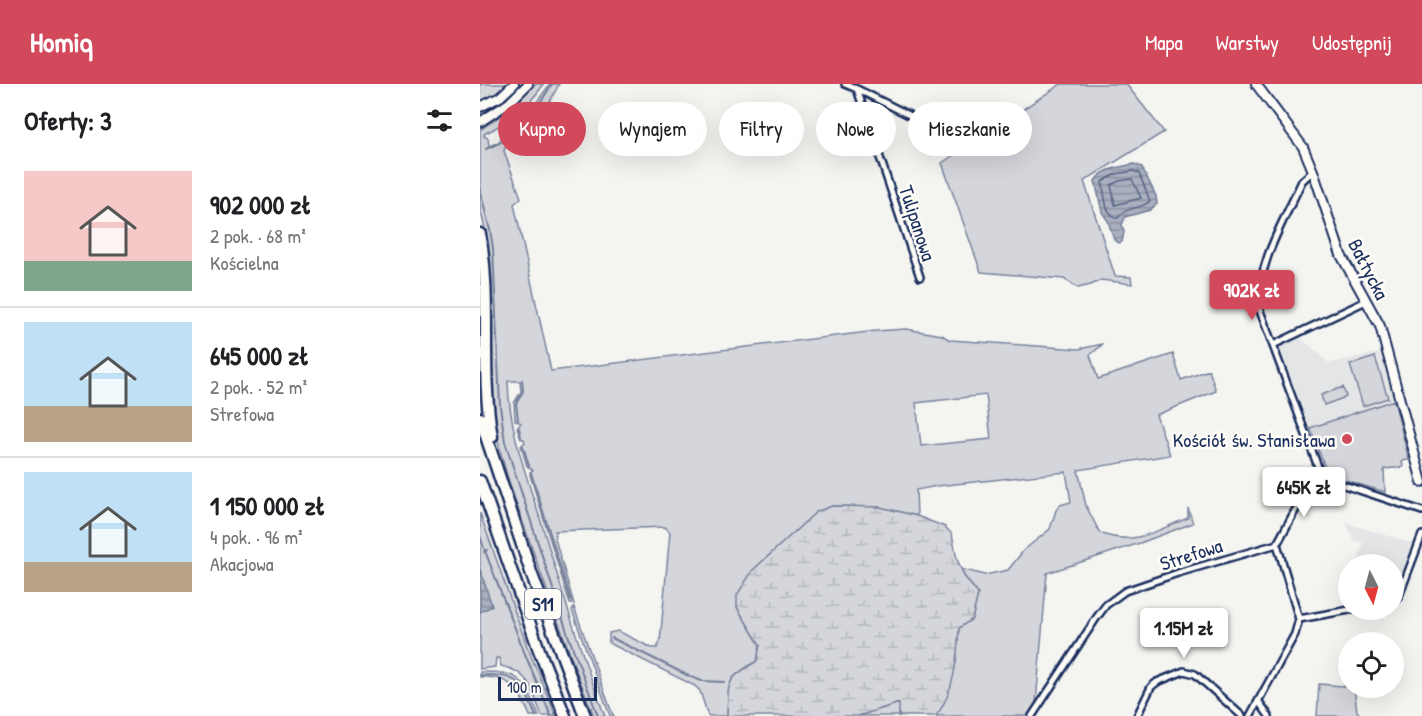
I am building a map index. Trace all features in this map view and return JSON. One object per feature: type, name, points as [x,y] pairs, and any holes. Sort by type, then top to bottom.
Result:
[{"type":"highway","points":[[480,234],[484,263],[488,409],[503,490]]},
{"type":"highway","name":"S11","points":[[480,418],[503,490],[585,716]]},
{"type":"highway","name":"S11","points":[[480,483],[565,716]]},
{"type":"street","points":[[480,107],[495,101],[514,84]]},
{"type":"street","points":[[480,122],[509,103],[528,84]]},
{"type":"street","points":[[845,84],[908,114]]},
{"type":"street","name":"Bałtycka","points":[[1256,84],[1303,147],[1341,255],[1383,333],[1422,482]]},
{"type":"street","name":"Tulipanowa","points":[[857,88],[920,277]]},
{"type":"street","points":[[1313,171],[1302,181],[1262,274],[1258,291],[1259,308],[1324,483]]},
{"type":"street","points":[[1273,345],[1366,301]]},
{"type":"street","points":[[1250,716],[1295,634],[1299,619],[1277,544],[1296,508],[1311,491],[1330,482],[1422,511]]},
{"type":"street","points":[[1404,583],[1422,535]]},
{"type":"street","name":"Strefowa","points":[[1032,716],[1097,617],[1116,597],[1125,591],[1178,573],[1277,544]]},
{"type":"street","points":[[1299,619],[1338,612]]},
{"type":"street","points":[[1137,716],[1151,687],[1157,682],[1184,671],[1195,674],[1242,716]]},
{"type":"street","points":[[1259,702],[1269,716]]},
{"type":"shaded area","points":[[1299,336],[1329,363],[1382,352],[1394,400],[1310,428],[1279,346]]},
{"type":"shaded area","points":[[1346,523],[1415,544],[1404,575],[1404,554],[1360,554],[1363,543],[1354,540]]},
{"type":"green space","points":[[480,84],[509,84],[494,96],[480,103]]},
{"type":"green space","points":[[519,84],[523,84],[508,100],[500,102]]},
{"type":"green space","points":[[535,84],[544,84],[532,100],[518,102]]},
{"type":"green space","points":[[550,84],[559,84],[550,102],[537,102]]},
{"type":"green space","points":[[1061,84],[1126,84],[1164,132],[1084,181],[1115,276],[1131,277],[1132,284],[1101,280],[1078,288],[1064,279],[981,272],[942,163],[953,156],[1032,156],[1032,103]]},
{"type":"green space","points":[[498,103],[498,106],[480,117],[480,111]]},
{"type":"green space","points":[[498,118],[498,127],[484,136],[488,138],[489,146],[498,142],[498,156],[506,156],[521,198],[514,204],[551,371],[906,329],[942,335],[950,340],[1079,349],[1103,344],[1090,355],[1098,379],[1173,354],[1181,380],[1209,370],[1216,391],[1156,415],[1170,455],[1078,470],[1086,506],[1100,533],[1113,537],[1135,538],[1188,518],[1188,508],[1193,523],[1047,573],[1036,703],[1028,716],[936,716],[956,663],[959,628],[972,619],[978,594],[961,569],[985,575],[1008,570],[1024,550],[1050,529],[1060,505],[1071,502],[1066,472],[916,490],[917,516],[880,507],[832,506],[817,512],[752,571],[737,607],[760,645],[757,661],[734,677],[731,682],[727,716],[708,716],[700,691],[695,686],[609,643],[609,633],[618,631],[652,648],[657,648],[660,642],[670,532],[665,527],[555,531],[555,539],[574,604],[570,604],[530,475],[533,470],[527,466],[521,446],[525,442],[521,439],[517,428],[521,423],[515,420],[514,403],[521,392],[520,381],[508,381],[512,419],[520,456],[572,622],[605,716],[594,716],[515,499],[495,428],[492,410],[486,233],[480,208],[480,130]],"holes":[[[986,395],[991,439],[921,446],[916,403]]]},
{"type":"green space","points":[[1375,357],[1388,398],[1363,406],[1350,365]]},
{"type":"green space","points":[[1343,387],[1346,397],[1324,405],[1321,395]]},
{"type":"green space","points":[[1394,400],[1409,460],[1402,461],[1403,467],[1384,469],[1385,492],[1328,475],[1310,428]]},
{"type":"green space","points":[[832,506],[880,507],[917,516],[945,527],[952,534],[957,559],[964,576],[978,594],[972,619],[959,628],[954,674],[942,707],[936,716],[899,716],[899,703],[858,716],[727,716],[731,682],[734,677],[757,661],[760,645],[737,607],[737,595],[753,570],[816,512]]},
{"type":"green space","points":[[480,513],[527,646],[556,716],[542,716],[525,678],[501,666],[499,658],[496,658],[495,667],[480,669]]},
{"type":"green space","points":[[574,607],[614,716],[610,716],[572,610]]},
{"type":"green space","points":[[480,672],[504,673],[519,680],[525,686],[539,716],[530,716],[513,686],[500,679],[480,677]]},
{"type":"green space","points":[[1319,684],[1338,686],[1338,698],[1355,698],[1357,711],[1361,716],[1317,716]]},
{"type":"green space","points":[[900,703],[899,716],[858,716]]},
{"type":"water","points":[[1134,164],[1142,167],[1156,196],[1157,204],[1150,210],[1125,217],[1122,225],[1124,232],[1122,242],[1119,243],[1114,240],[1108,221],[1102,212],[1095,181],[1107,171]]},
{"type":"water","points":[[480,569],[492,606],[480,612]]},
{"type":"waterway","points":[[486,149],[503,141],[509,127],[540,103],[552,84]]},
{"type":"waterway","points":[[480,190],[493,248],[500,406],[505,442],[568,635],[598,716]]},
{"type":"waterway","points":[[518,420],[516,404],[523,391],[522,380]]},
{"type":"waterway","points":[[519,428],[521,437]]},
{"type":"waterway","points":[[523,446],[529,466]]},
{"type":"waterway","points":[[531,473],[571,601]]},
{"type":"waterway","points":[[480,536],[485,551],[487,550]]},
{"type":"waterway","points":[[484,552],[551,716]]},
{"type":"waterway","points":[[612,638],[691,677],[702,681],[724,682]]},
{"type":"waterway","points":[[480,675],[504,676],[517,682],[527,695],[536,716]]},
{"type":"place","name":"Kościół św. Stanisława","points":[[1347,439]]}]
